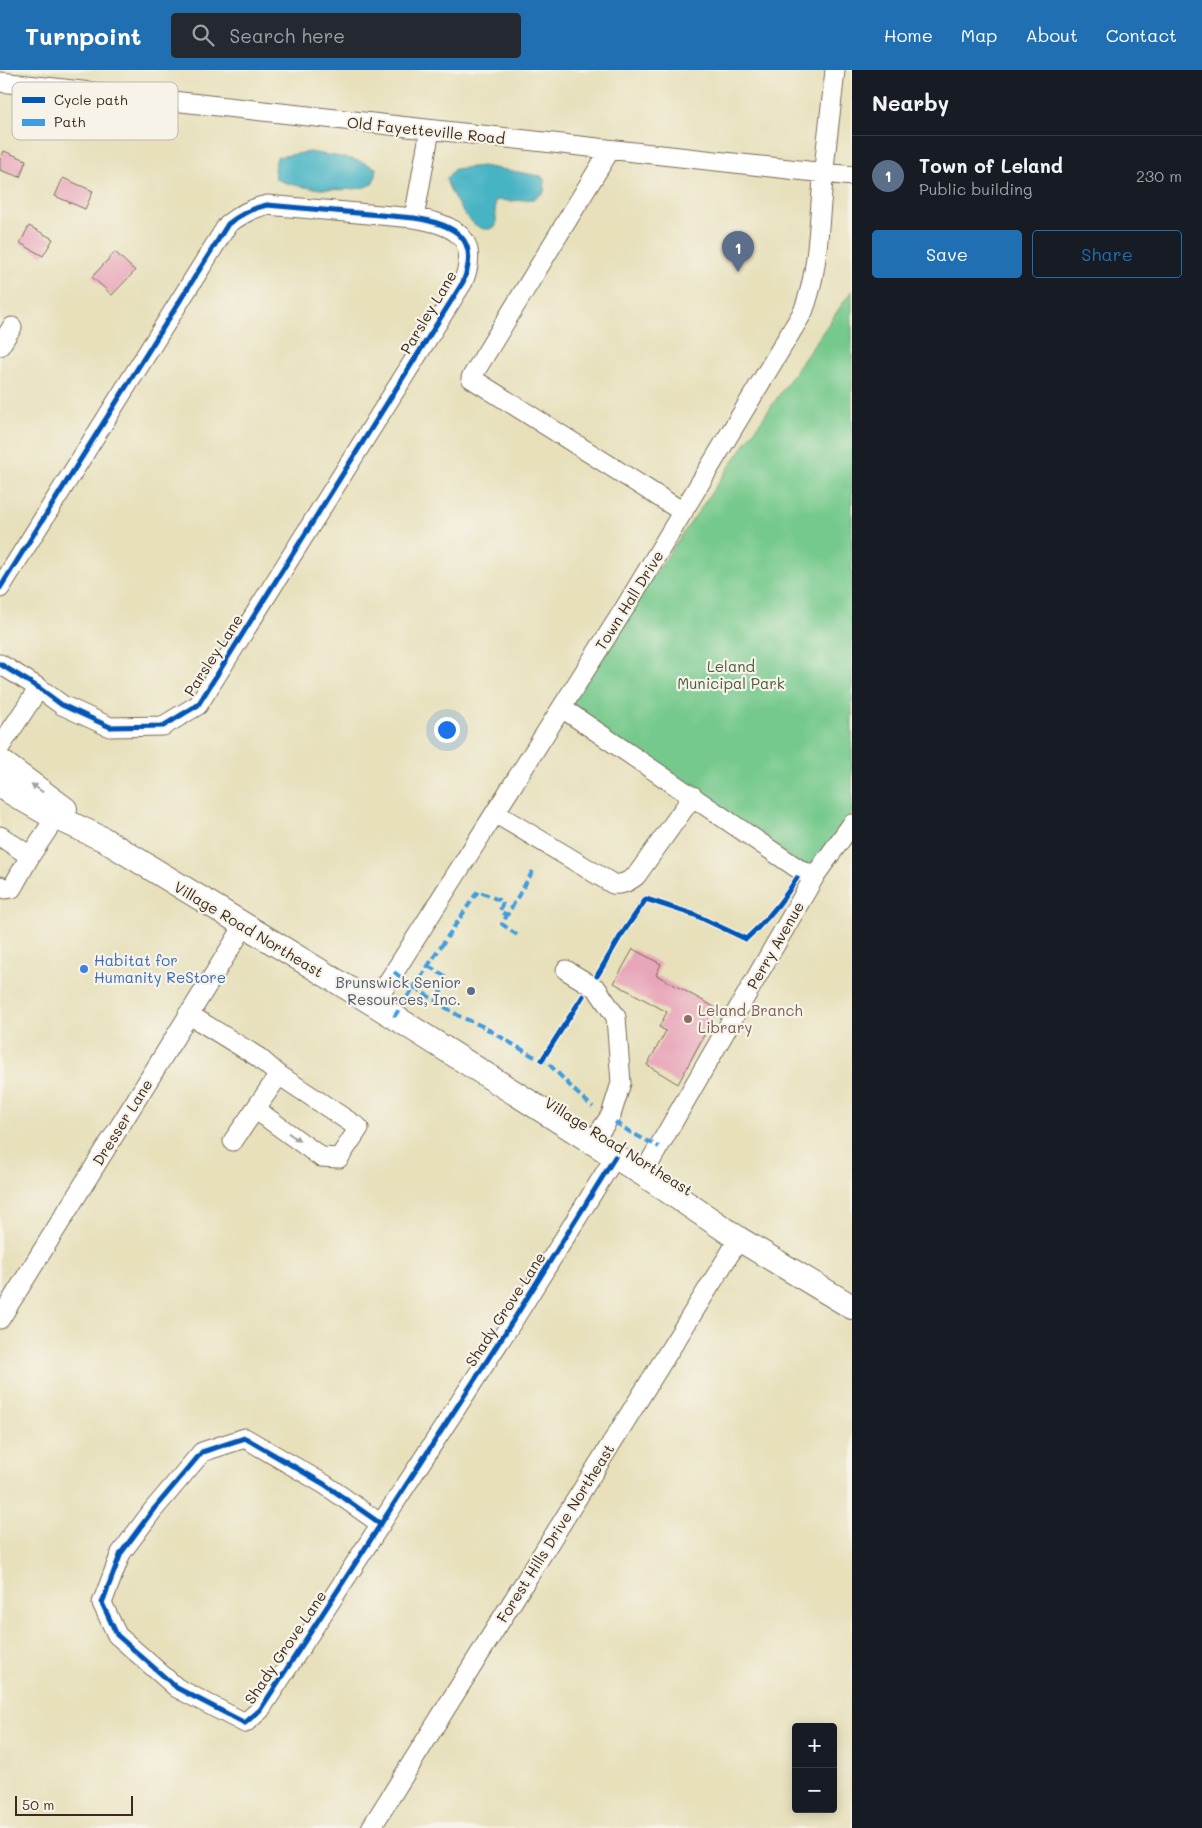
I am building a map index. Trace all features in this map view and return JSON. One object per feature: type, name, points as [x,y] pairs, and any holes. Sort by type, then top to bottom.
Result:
[{"type":"main road","name":"Village Road Northeast","points":[[0,761],[103,839]]},
{"type":"main road","name":"Village Road Northeast","points":[[0,786],[56,817],[103,839],[374,1004],[643,1174],[739,1238],[852,1307]]},
{"type":"street","name":"Town Hall Drive","points":[[374,1004],[562,708],[804,312],[811,293],[815,272],[823,173],[835,70]]},
{"type":"street","name":"Old Fayetteville Road","points":[[178,102],[852,176]]},
{"type":"street","points":[[414,218],[430,130]]},
{"type":"street","points":[[610,150],[471,378],[683,512]]},
{"type":"street","name":"Parsley Lane","points":[[0,588],[228,224],[248,210],[267,205],[432,220],[445,225],[466,242],[469,253],[469,268],[463,282],[198,705],[163,726],[110,728],[62,704],[0,664]]},
{"type":"street","points":[[0,346],[12,327]]},
{"type":"street","points":[[0,747],[39,688]]},
{"type":"street","points":[[562,708],[803,872],[816,874]]},
{"type":"street","points":[[495,813],[613,884],[619,885],[629,882],[636,876],[693,796]]},
{"type":"street","points":[[0,886],[6,889],[12,888],[30,856],[56,817]]},
{"type":"street","name":"Perry Avenue","points":[[643,1174],[816,874],[852,824]]},
{"type":"street","points":[[0,836],[30,856]]},
{"type":"street","name":"Dresser Lane","points":[[0,1319],[244,926]]},
{"type":"street","points":[[566,970],[597,989],[616,1017],[621,1083],[611,1115],[592,1143]]},
{"type":"street","points":[[188,1014],[258,1057],[279,1075],[359,1128],[339,1158],[321,1157],[254,1109]]},
{"type":"street","points":[[233,1140],[279,1075]]},
{"type":"street","name":"Shady Grove Lane","points":[[381,1524],[324,1484],[245,1438],[202,1452],[153,1510],[121,1553],[102,1603],[117,1635],[177,1688],[245,1723],[260,1710],[381,1524],[514,1319],[615,1157]]},
{"type":"street","name":"Forest Hills Drive Northeast","points":[[371,1828],[739,1238]]},
{"type":"green space","name":"Leland Municipal Park","points":[[852,290],[852,812],[816,874],[562,708]]},
{"type":"water","points":[[309,152],[360,161],[376,168],[376,176],[371,185],[361,188],[337,190],[309,188],[276,179],[274,169],[277,157]]},
{"type":"water","points":[[482,166],[541,176],[545,181],[544,192],[533,199],[496,200],[496,226],[490,229],[482,228],[468,218],[456,202],[446,179],[454,169]]},
{"type":"building","points":[[4,151],[26,160],[20,177],[0,170],[0,160]]},
{"type":"building","points":[[63,178],[93,191],[85,209],[55,196]]},
{"type":"building","points":[[29,226],[53,239],[43,256],[20,243]]},
{"type":"building","points":[[115,252],[135,271],[112,295],[92,277]]},
{"type":"building","name":"Leland Branch Library","points":[[633,949],[661,964],[656,975],[718,1009],[678,1084],[647,1065],[666,1031],[659,1027],[667,1012],[614,983]]},
{"type":"marked path","points":[[517,935],[502,924],[534,869]]},
{"type":"marked path","points":[[394,972],[414,987],[478,891],[503,902],[500,911],[507,915]]},
{"type":"marked path","points":[[428,966],[447,977],[436,1002]]},
{"type":"marked path","points":[[394,1017],[414,987],[459,1016],[482,1026],[533,1056],[547,1062],[593,1107]]},
{"type":"marked path","points":[[615,1122],[659,1147]]},
{"type":"cycle path","points":[[0,588],[228,224],[237,217],[267,205],[414,218],[441,224],[452,229],[460,236],[466,244],[469,254],[468,267],[463,282],[198,705],[163,726],[110,727],[62,705],[0,664]]},
{"type":"cycle path","points":[[597,976],[620,937],[646,899],[695,915],[746,939],[774,910],[797,878]]},
{"type":"cycle path","points":[[542,1060],[583,996]]},
{"type":"cycle path","points":[[381,1524],[324,1484],[245,1438],[202,1452],[153,1510],[121,1553],[102,1603],[117,1635],[177,1688],[245,1723],[260,1710],[514,1319],[615,1157]]},
{"type":"place","name":"Town of Leland","points":[[738,272]]},
{"type":"place","name":"Habitat for Humanity ReStore","points":[[84,969]]},
{"type":"place","name":"Brunswick Senior Resources, Inc.","points":[[471,991]]},
{"type":"place","name":"Leland Branch Library","points":[[688,1019]]}]
